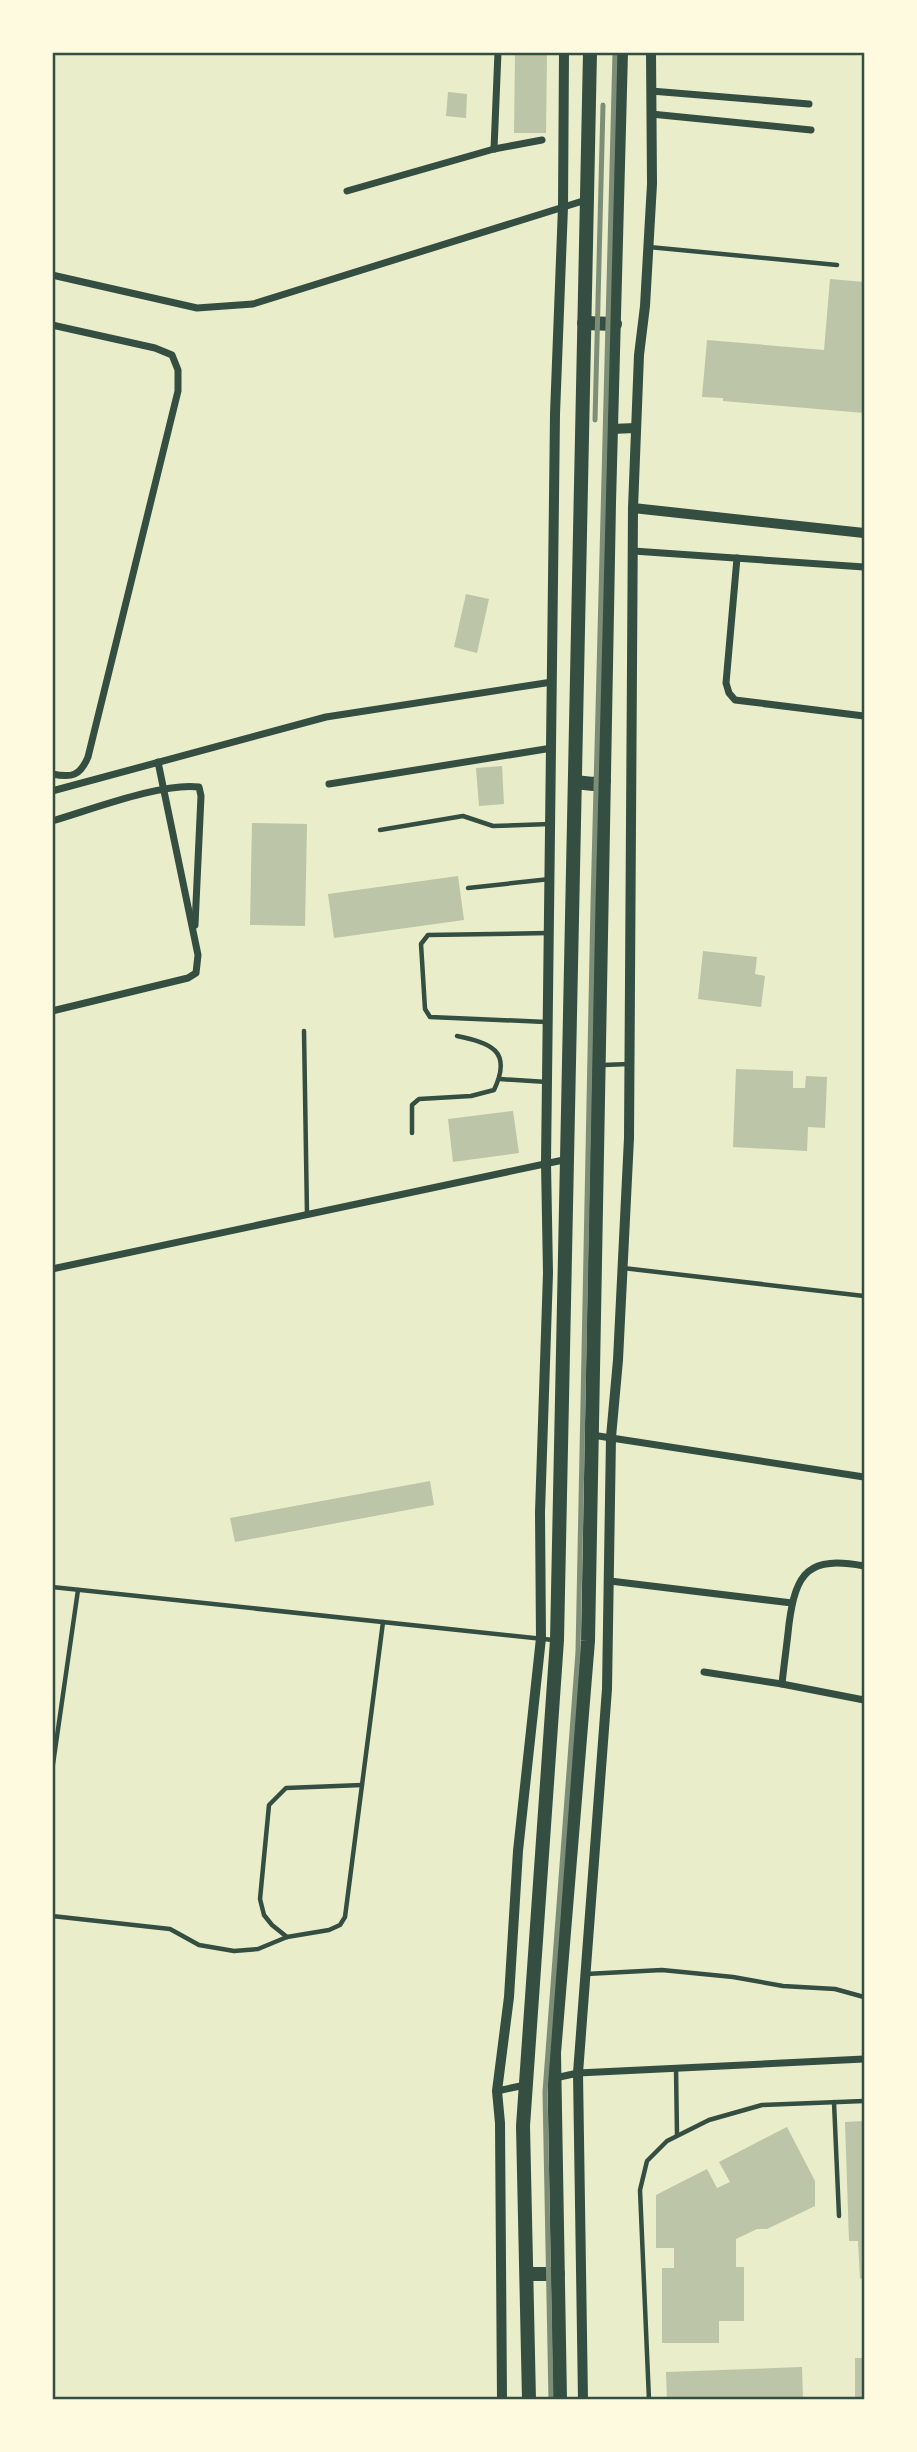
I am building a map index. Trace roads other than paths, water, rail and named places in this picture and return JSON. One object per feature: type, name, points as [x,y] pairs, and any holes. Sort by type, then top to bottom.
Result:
[{"type":"main road","points":[[529,2399],[523,2126],[557,1640],[590,52]]},
{"type":"main road","points":[[560,2399],[554,2053],[588,1641],[611,429],[621,52]]},
{"type":"main road","points":[[583,323],[614,324]]},
{"type":"main road","points":[[575,782],[593,784],[604,781]]},
{"type":"main road","points":[[574,820],[592,816],[603,820]]},
{"type":"main road","points":[[527,2274],[558,2274]]},
{"type":"street","points":[[494,149],[498,52]]},
{"type":"street","points":[[502,2399],[500,2123],[497,2091],[509,1997],[518,1851],[541,1639],[540,1513],[548,1273],[545,1163],[551,879],[555,414],[563,207],[564,52]]},
{"type":"street","points":[[583,2399],[578,2073],[607,1689],[611,1437],[618,1360],[629,1138],[633,508],[639,355],[652,184],[651,52]]},
{"type":"street","points":[[651,91],[809,104]]},
{"type":"street","points":[[651,114],[811,130]]},
{"type":"street","points":[[347,191],[494,149],[542,141]]},
{"type":"street","points":[[52,275],[197,308],[253,304],[586,200]]},
{"type":"street","points":[[52,325],[155,348],[172,355],[178,370],[178,391],[88,757],[83,769],[78,773],[67,776],[52,774]]},
{"type":"street","points":[[611,429],[636,428]]},
{"type":"street","points":[[633,508],[864,533]]},
{"type":"street","points":[[633,551],[864,567]]},
{"type":"street","points":[[737,558],[726,683],[729,694],[735,699],[864,716]]},
{"type":"street","points":[[52,791],[326,716],[552,682]]},
{"type":"street","points":[[329,784],[552,748]]},
{"type":"street","points":[[52,1011],[196,973],[198,955],[195,938],[158,762]]},
{"type":"street","points":[[52,821],[164,789],[199,787],[201,796],[195,938]]},
{"type":"street","points":[[52,1269],[568,1159]]},
{"type":"street","points":[[592,1435],[864,1477]]},
{"type":"street","points":[[782,1685],[792,1603],[799,1582],[808,1572],[823,1565],[840,1562],[864,1566]]},
{"type":"street","points":[[610,1581],[792,1603]]},
{"type":"street","points":[[704,1672],[864,1700]]},
{"type":"street","points":[[554,2078],[578,2073],[864,2059]]},
{"type":"street","points":[[497,2091],[526,2084]]},
{"type":"lane","points":[[648,247],[837,265]]},
{"type":"lane","points":[[380,830],[463,816],[493,826],[551,824]]},
{"type":"lane","points":[[468,888],[551,879]]},
{"type":"lane","points":[[548,1022],[429,1017],[425,1009],[421,944],[428,935],[550,933]]},
{"type":"lane","points":[[304,1031],[307,1214]]},
{"type":"lane","points":[[412,1133],[412,1105],[419,1099],[471,1096],[494,1090],[499,1079],[500,1062],[496,1049],[486,1042],[457,1036]]},
{"type":"lane","points":[[598,1065],[630,1065]]},
{"type":"lane","points":[[499,1079],[547,1082]]},
{"type":"lane","points":[[622,1268],[864,1296]]},
{"type":"lane","points":[[52,1587],[557,1640]]},
{"type":"lane","points":[[52,1772],[78,1590]]},
{"type":"lane","points":[[52,1916],[170,1929],[199,1945],[234,1951],[258,1949],[287,1937],[330,1930],[340,1925],[345,1917],[383,1622]]},
{"type":"lane","points":[[287,1937],[272,1926],[264,1915],[260,1899],[269,1805],[286,1788],[362,1785]]},
{"type":"lane","points":[[585,1974],[662,1970],[733,1977],[783,1986],[835,1989],[864,1997]]},
{"type":"lane","points":[[676,2068],[677,2135]]},
{"type":"lane","points":[[649,2399],[639,2190],[647,2161],[677,2135],[709,2120],[762,2105],[864,2101]]},
{"type":"lane","points":[[834,2102],[839,2216]]},
{"type":"railway","points":[[551,2400],[545,2092],[578,1652],[593,904],[615,52]]},
{"type":"railway","points":[[595,420],[603,105]]}]
